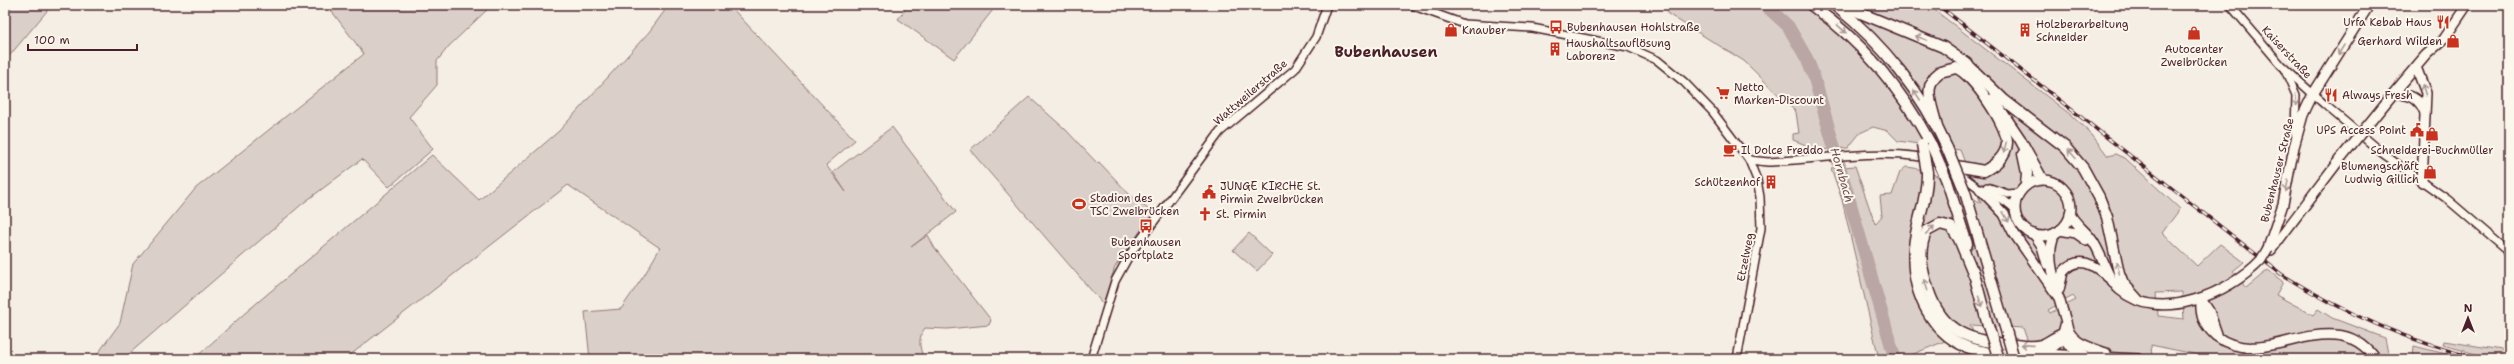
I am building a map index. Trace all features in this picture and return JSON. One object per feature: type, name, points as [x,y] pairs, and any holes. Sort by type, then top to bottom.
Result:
[{"type":"highway","points":[[1812,5],[1856,41],[1883,71],[1904,101],[1947,181],[1962,225],[1988,326],[1999,359]]},
{"type":"highway","points":[[1834,5],[1883,50],[1908,82],[1937,128],[1965,192],[2014,359]]},
{"type":"highway","points":[[1841,5],[1943,47],[1976,72],[2004,100],[2046,131],[2073,155],[2092,182],[2107,217],[2119,273],[2124,283],[2138,300]]},
{"type":"highway","points":[[1937,128],[1928,91],[1932,79],[1940,72],[1950,68],[1962,70],[1970,76],[2002,125],[2007,137],[2007,144],[2001,159],[1984,170],[1945,164]]},
{"type":"highway","points":[[1976,72],[2020,139],[2042,180]]},
{"type":"highway","points":[[1986,100],[2006,123],[2020,147],[2027,173],[2026,185]]},
{"type":"highway","points":[[1927,145],[1927,172],[1913,258],[1916,285],[1929,315],[1947,336],[1966,347],[1986,352],[2042,354]]},
{"type":"highway","points":[[1974,275],[1959,239],[1952,227],[1940,224],[1927,231],[1922,250],[1926,283],[1937,311],[1955,331],[1965,337],[1987,343],[2035,346],[2044,344],[2066,333]]},
{"type":"main road","name":"Bubenhauser Straße","points":[[2270,249],[2284,204],[2299,126],[2313,94],[2369,5]]},
{"type":"main road","points":[[2056,291],[2064,272],[2078,262],[2092,264],[2127,295],[2138,300],[2157,304],[2183,303],[2201,299],[2239,279],[2261,260],[2313,197],[2340,159],[2393,94],[2416,67],[2447,35],[2467,5]]},
{"type":"main road","points":[[2416,67],[2426,93],[2422,182]]},
{"type":"main road","points":[[2393,94],[2413,97],[2422,105],[2426,114]]},
{"type":"main road","points":[[2056,291],[2051,263],[2051,245],[2057,232],[2070,214],[2070,200],[2064,189],[2055,182],[2042,180],[2026,185],[2018,193],[2015,209],[2021,225],[2034,234],[2042,246],[2056,291],[2066,321],[2066,333],[2064,340],[2087,355]]},
{"type":"main road","points":[[1980,189],[2004,214],[2013,232],[2056,291]]},
{"type":"main road","points":[[2070,214],[2096,247],[2114,283]]},
{"type":"main road","points":[[2034,234],[2045,236],[2057,232],[2076,233],[2096,247]]},
{"type":"main road","points":[[2201,299],[2201,318],[2210,330],[2220,339],[2236,347],[2259,350],[2306,337],[2338,335],[2356,341],[2376,359]]},
{"type":"main road","points":[[2042,354],[2060,342],[2066,333]]},
{"type":"main road","points":[[2066,333],[2087,348],[2115,356]]},
{"type":"main road","points":[[2042,354],[2115,356],[2138,359]]},
{"type":"street","name":"Wattweilerstraße","points":[[1091,359],[1116,281],[1130,254],[1220,132],[1295,68],[1316,37],[1327,5]]},
{"type":"street","name":"Etzelweg","points":[[1411,5],[1464,24],[1532,28],[1628,47],[1648,55],[1684,82],[1707,106],[1749,160],[1757,180],[1762,219],[1737,359]]},
{"type":"street","name":"Kaiserstraße","points":[[2230,5],[2281,64],[2313,94],[2382,153],[2447,199],[2509,252]]},
{"type":"street","points":[[2281,64],[2296,95],[2294,147]]},
{"type":"street","points":[[1749,160],[1768,162],[1851,156],[1914,155],[1926,157],[1945,164],[1980,189],[2005,201],[2015,209]]},
{"type":"street","points":[[1965,178],[1994,190],[2018,193]]},
{"type":"shaded area","points":[[5,5],[52,5],[5,61]]},
{"type":"shaded area","points":[[327,5],[492,5],[449,46],[437,61],[437,85],[409,117],[433,149],[389,187],[362,159],[302,204],[123,359],[94,359],[120,323],[133,264],[196,188],[364,54]]},
{"type":"shaded area","points":[[669,5],[729,5],[855,140],[826,165],[846,192],[833,172],[892,127],[956,212],[911,247],[928,235],[934,247],[991,320],[989,325],[947,329],[925,328],[920,338],[921,349],[923,357],[932,359],[590,359],[585,312],[621,309],[645,274],[660,248],[568,185],[345,359],[194,359],[245,313],[432,155],[479,200],[559,131],[649,32]]},
{"type":"shaded area","points":[[909,5],[996,6],[954,59],[898,19]]},
{"type":"shaded area","points":[[1668,5],[1928,5],[2071,115],[2092,135],[2108,156],[2116,154],[2125,158],[2180,209],[2162,233],[2197,266],[2220,244],[2244,262],[2233,271],[2246,288],[2268,270],[2283,282],[2276,295],[2313,315],[2318,309],[2332,318],[2385,338],[2389,359],[2204,359],[2204,356],[2151,345],[2152,359],[2034,359],[2023,328],[1970,325],[1985,359],[1976,359],[1975,356],[1955,348],[1945,341],[1911,355],[1912,359],[1879,359],[1842,200],[1831,168],[1855,166],[1875,224],[1882,216],[1880,196],[1892,195],[1900,172],[1906,167],[1926,171],[1936,175],[1981,203],[1960,150],[1898,141],[1888,131],[1873,127],[1860,133],[1848,148],[1819,150],[1793,140],[1793,134],[1799,133],[1796,112],[1744,61],[1668,14]],"holes":[[[2182,292],[2184,319],[2158,316],[2156,293]],[[2073,296],[2076,300],[2050,313],[2048,310]]]},
{"type":"shaded area","name":"Stadion des TSC Zweibrücken","points":[[1029,97],[1065,129],[1130,195],[1153,213],[1115,267],[1103,304],[970,150]]},
{"type":"shaded area","points":[[1249,233],[1272,255],[1257,271],[1233,250]]},
{"type":"shaded area","points":[[2444,341],[2509,351],[2509,359],[2494,359],[2443,345]]},
{"type":"shaded area","points":[[2414,346],[2466,359],[2413,359]]},
{"type":"waterway","name":"Hornbach","points":[[1765,5],[1788,26],[1807,59],[1814,77],[1895,359]]},
{"type":"railway","points":[[1938,5],[2281,274],[2328,301],[2402,335],[2479,359]]},
{"type":"place","name":"Urfa Kebab Haus","points":[[2443,22]]},
{"type":"place","name":"Bubenhausen Hohlstraße","points":[[1556,27]]},
{"type":"place","name":"Knauber","points":[[1451,30]]},
{"type":"place","name":"Holzberarbeitung Schneider","points":[[2025,30]]},
{"type":"place","name":"Autocenter Zweibrücken","points":[[2194,33]]},
{"type":"place","name":"Gerhard Wilden","points":[[2453,41]]},
{"type":"place","name":"Haushaltsauflösung Laborenz","points":[[1555,49]]},
{"type":"place","name":"Netto Marken-Discount","points":[[1723,93]]},
{"type":"place","name":"Always Fresh","points":[[2331,95]]},
{"type":"place","name":"UPS Access Point","points":[[2417,130]]},
{"type":"place","name":"Schneiderei-Buchmüller","points":[[2432,134]]},
{"type":"place","name":"Il Dolce Freddo","points":[[1730,150]]},
{"type":"place","name":"Blumengschäft Ludwig Gillich","points":[[2430,172]]},
{"type":"place","name":"Schützenhof","points":[[1771,182]]},
{"type":"place","name":"JUNGE KIRCHE St. Pirmin Zweibrücken","points":[[1209,192]]},
{"type":"place","name":"Stadion des TSC Zweibrücken","points":[[1079,204]]},
{"type":"place","name":"St. Pirmin","points":[[1205,214]]},
{"type":"place","name":"Bubenhausen Sportplatz","points":[[1146,226]]},
{"type":"district","name":"Bubenhausen","points":[[1386,52]]}]
